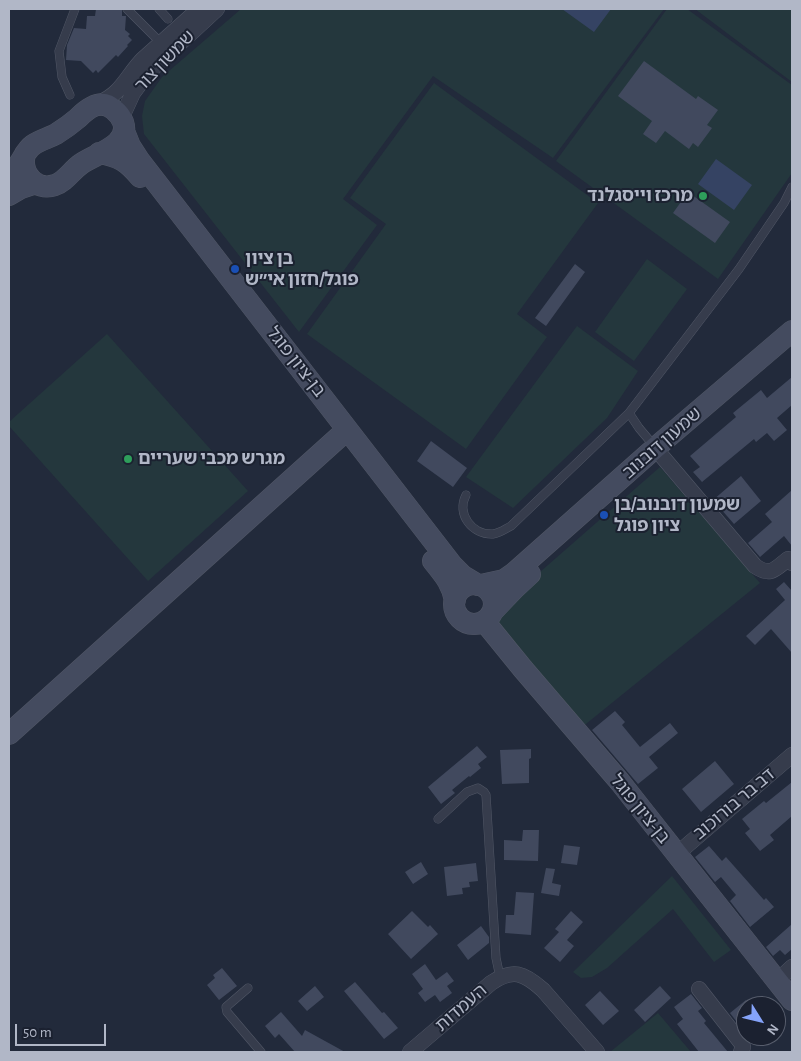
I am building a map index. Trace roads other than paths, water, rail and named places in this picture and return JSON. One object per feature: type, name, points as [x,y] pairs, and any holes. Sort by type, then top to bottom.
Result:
[{"type":"street","name":"שמשון צור","points":[[97,104],[117,92],[134,68],[199,9]]},
{"type":"street","name":"שמשון צור","points":[[123,125],[133,93],[148,73],[217,9]]},
{"type":"street","points":[[9,175],[19,164],[25,154],[34,144],[65,129],[88,108],[97,104],[111,107],[119,115],[123,125],[122,136],[116,144],[80,164],[57,184],[44,186],[30,179],[23,163],[25,154]]},
{"type":"street","name":"בן-ציון פוגל","points":[[123,125],[130,146],[139,160],[452,565],[463,576],[480,585]]},
{"type":"street","name":"בן-ציון פוגל","points":[[99,153],[117,157],[134,170],[449,581],[455,600]]},
{"type":"street","points":[[9,195],[21,188],[36,183]]},
{"type":"street","name":"שמעון דובנוב","points":[[488,616],[515,588],[659,453],[792,331]]},
{"type":"street","name":"שמעון דובנוב","points":[[480,585],[504,580],[792,345]]},
{"type":"street","points":[[9,734],[338,437]]},
{"type":"street","points":[[659,453],[755,566],[762,571],[769,572],[791,559]]},
{"type":"street","points":[[480,585],[493,597],[494,604],[488,616],[478,623],[471,624],[462,620],[458,615],[455,610],[455,600],[463,587],[480,585]]},
{"type":"street","name":"בן-ציון פוגל","points":[[488,616],[523,669],[620,782],[677,854],[785,974],[792,1000]]},
{"type":"street","name":"דב בר בורוכוב","points":[[677,854],[792,755]]},
{"type":"street","name":"העמדות","points":[[410,1052],[491,983],[508,973],[517,974],[533,981],[597,1052]]},
{"type":"street","points":[[699,989],[742,1044],[741,1052]]},
{"type":"lane","points":[[70,95],[62,78],[59,51],[74,9]]},
{"type":"lane","points":[[127,9],[161,43]]},
{"type":"lane","points":[[159,9],[168,19]]},
{"type":"lane","points":[[466,495],[462,510],[465,519],[473,527],[482,532],[492,534],[501,532],[511,526],[629,413],[751,252],[784,203],[792,186]]},
{"type":"lane","points":[[784,203],[792,195]]},
{"type":"lane","points":[[629,413],[638,428],[659,453]]},
{"type":"lane","points":[[438,819],[473,789],[478,788],[486,795],[496,958],[500,977]]},
{"type":"lane","points":[[248,988],[226,1007],[227,1012],[261,1052]]},
{"type":"water","points":[[562,9],[611,9],[594,32]]},
{"type":"water","points":[[716,159],[752,185],[734,210],[698,184]]},
{"type":"place","name":"מרכז וייסגלנד","points":[[703,196]]},
{"type":"place","name":"בן ציון פוגל/חזון אי״ש","points":[[235,269]]},
{"type":"place","name":"מגרש מכבי שעריים","points":[[128,459]]},
{"type":"place","name":"שמעון דובנוב/בן ציון פוגל","points":[[604,515]]}]
